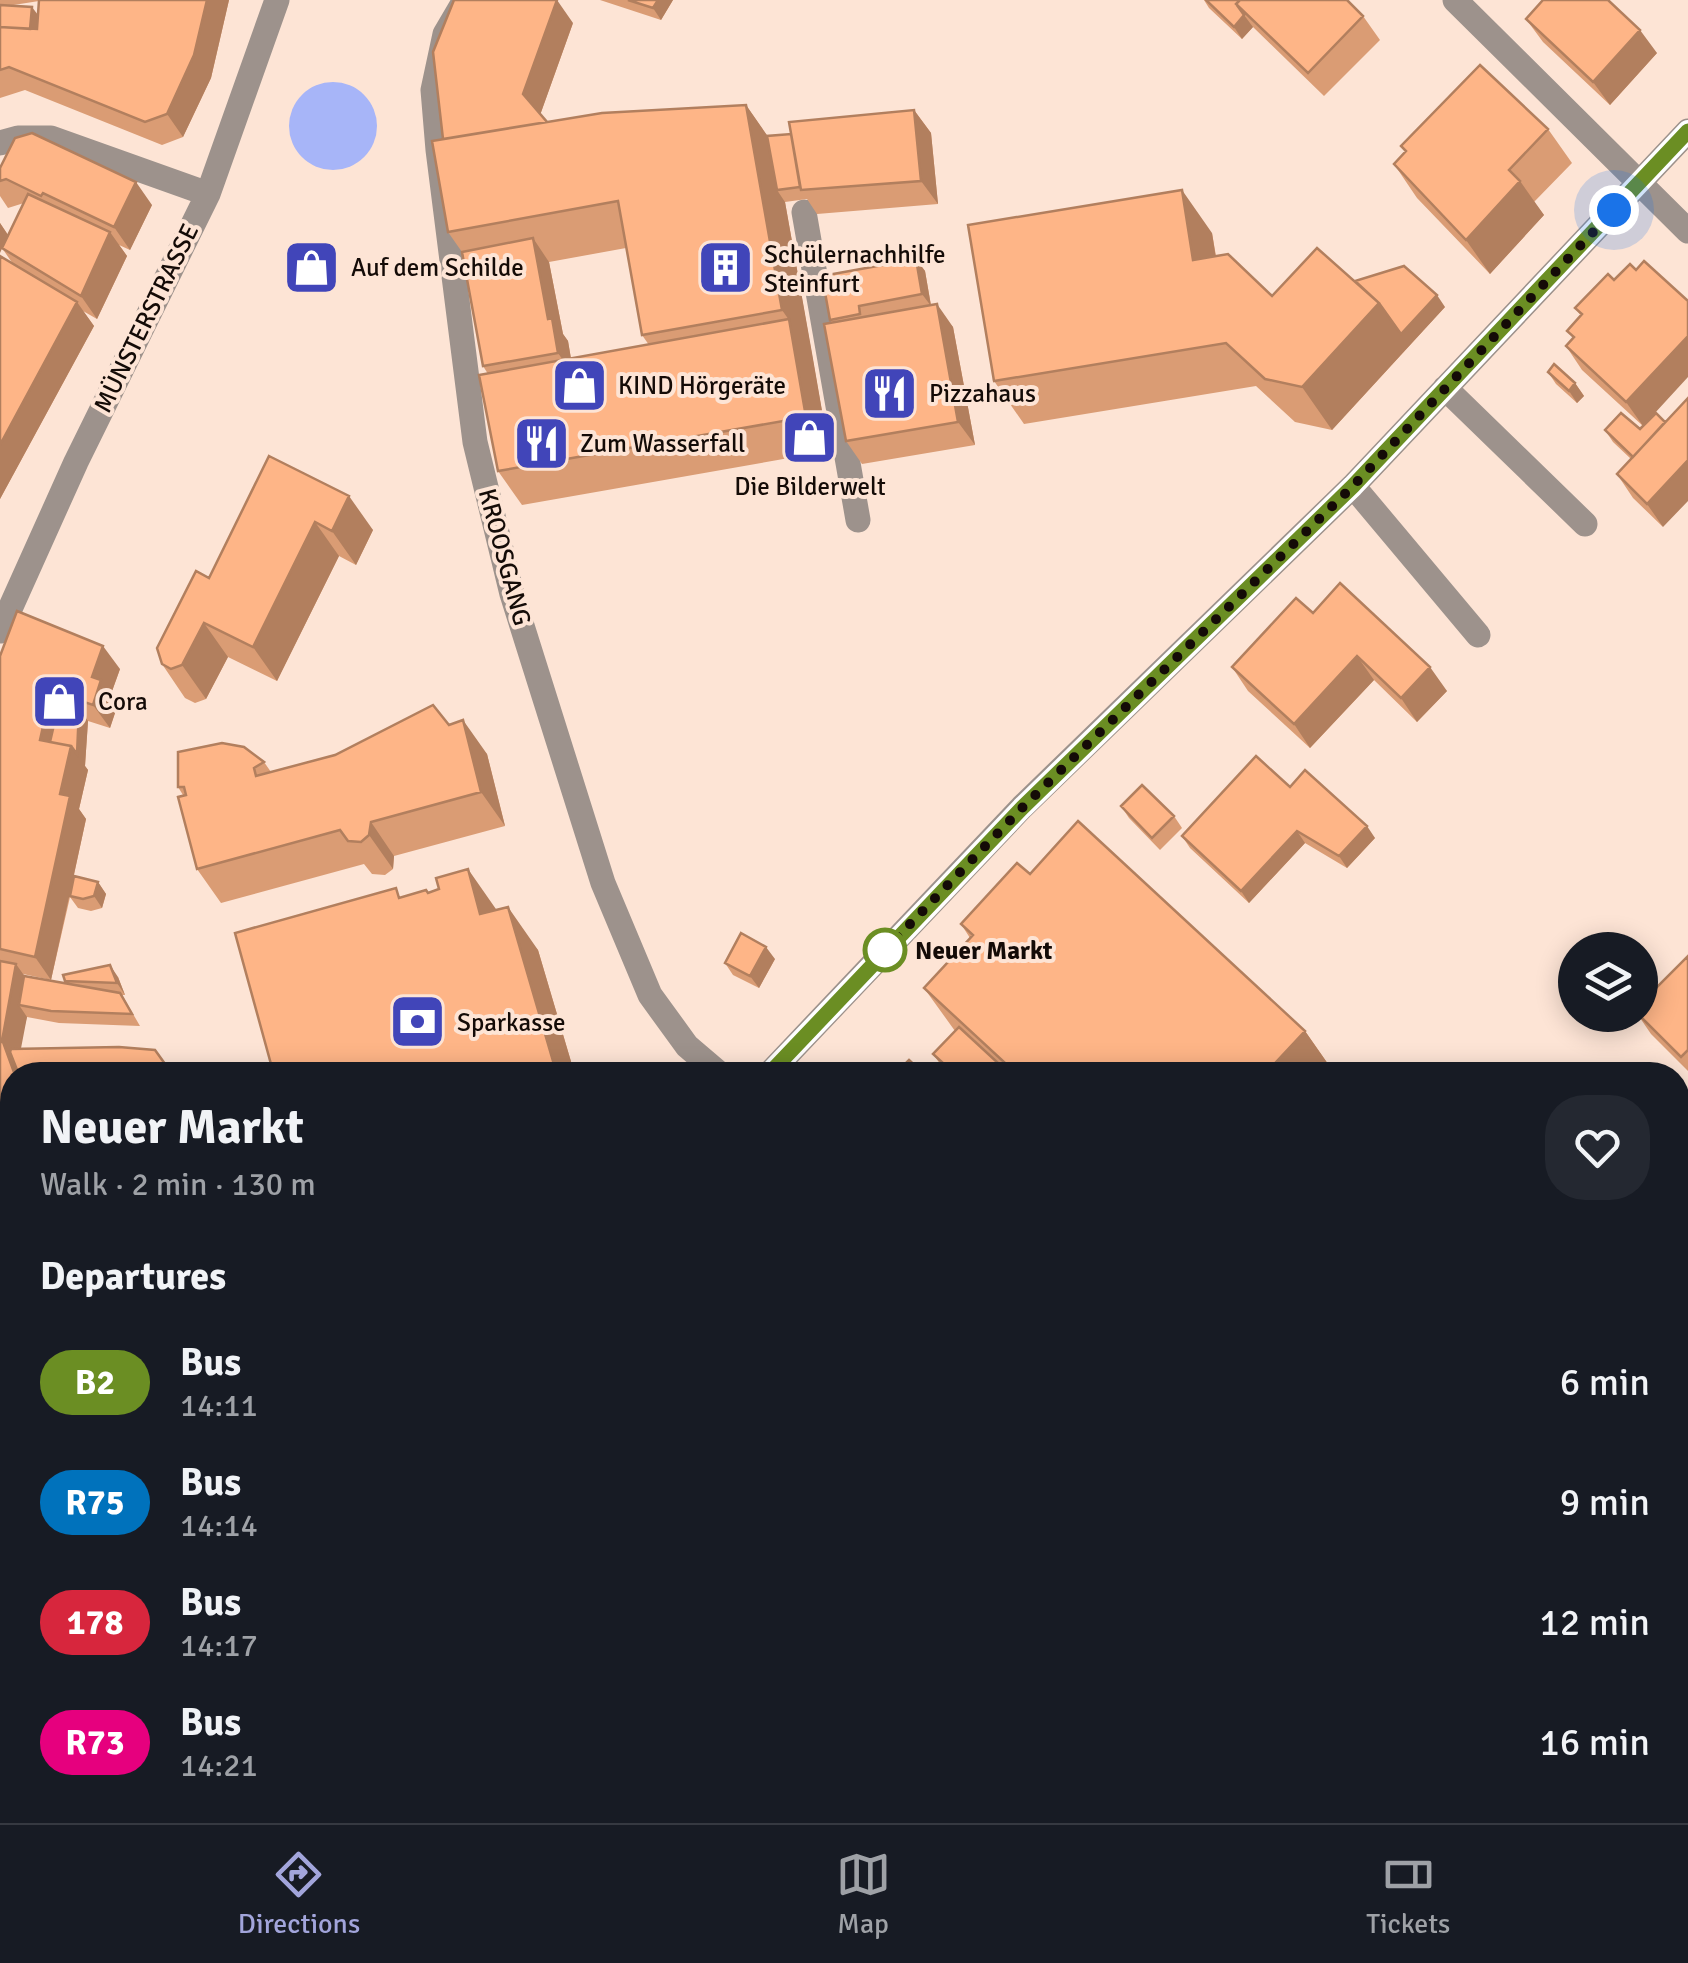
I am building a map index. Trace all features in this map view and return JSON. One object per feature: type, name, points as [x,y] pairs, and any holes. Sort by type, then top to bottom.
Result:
[{"type":"street","name":"MÜNSTERSTRASSE","points":[[0,630],[84,444],[208,194],[277,0]]},
{"type":"street","name":"KROOSGANG","points":[[465,0],[445,34],[433,90],[475,442],[512,594],[603,883],[650,995],[688,1046],[706,1062]]},
{"type":"street","points":[[1454,0],[1688,232]]},
{"type":"street","points":[[780,1062],[1022,808],[1353,486],[1688,132]]},
{"type":"street","points":[[0,143],[18,138],[51,138],[208,194]]},
{"type":"street","points":[[804,212],[858,520]]},
{"type":"street","points":[[1444,388],[1585,524]]},
{"type":"street","points":[[1353,486],[1478,634]]},
{"type":"shaded area","points":[[324,82],[342,82],[358,89],[370,101],[377,126],[370,151],[358,163],[342,170],[324,170],[308,163],[296,151],[289,135],[289,117],[296,101],[308,89]]},
{"type":"building","points":[[39,0],[207,0],[194,55],[167,114],[145,122],[9,67],[0,70],[0,27],[37,29]]},
{"type":"building","points":[[454,0],[557,0],[523,94],[547,122],[443,139],[433,52]]},
{"type":"building","points":[[628,0],[658,0],[653,8]]},
{"type":"building","points":[[1206,0],[1240,0],[1236,4],[1244,15],[1234,27]]},
{"type":"building","points":[[1240,0],[1347,0],[1363,16],[1308,73],[1236,4]]},
{"type":"building","points":[[1543,0],[1608,0],[1640,30],[1593,82],[1526,19]]},
{"type":"building","points":[[0,5],[32,7],[30,29],[0,27]]},
{"type":"building","points":[[1480,65],[1548,129],[1509,170],[1520,181],[1466,240],[1394,164],[1406,151],[1401,146]]},
{"type":"building","name":"Schülernachhilfe Steinfurt","points":[[746,105],[782,310],[642,335],[618,201],[448,232],[432,141],[602,113]]},
{"type":"building","points":[[914,110],[921,181],[801,190],[789,122]]},
{"type":"building","points":[[32,133],[136,182],[114,227],[43,193],[41,196],[6,179],[0,181],[0,168],[15,138]]},
{"type":"building","points":[[791,134],[800,187],[777,190],[767,136]]},
{"type":"building","points":[[1182,190],[1193,260],[1228,254],[1272,296],[1317,248],[1379,303],[1302,387],[1265,379],[1226,343],[994,381],[968,225]]},
{"type":"building","points":[[28,194],[110,232],[81,296],[2,248]]},
{"type":"building","points":[[533,238],[558,353],[483,366],[462,252]]},
{"type":"building","points":[[0,256],[77,302],[0,445]]},
{"type":"building","points":[[916,259],[922,294],[859,306],[860,314],[830,320],[822,276]]},
{"type":"building","points":[[1644,261],[1688,301],[1688,336],[1626,402],[1566,346],[1574,337],[1567,331],[1582,314],[1575,308],[1608,274],[1614,280],[1630,264],[1636,270]]},
{"type":"building","points":[[1404,266],[1437,295],[1401,334],[1379,303],[1355,281]]},
{"type":"building","points":[[937,304],[958,422],[846,441],[824,324]]},
{"type":"building","points":[[789,319],[806,417],[498,471],[479,375]]},
{"type":"building","points":[[1554,364],[1575,383],[1569,391],[1548,372]]},
{"type":"building","points":[[1688,398],[1688,460],[1647,504],[1617,474]]},
{"type":"building","points":[[1621,413],[1640,429],[1656,413],[1665,422],[1633,457],[1605,430]]},
{"type":"building","points":[[269,456],[349,496],[332,531],[315,522],[253,647],[204,623],[182,665],[171,669],[162,664],[157,648],[196,571],[209,578]]},
{"type":"building","points":[[1340,583],[1430,667],[1401,698],[1357,656],[1294,724],[1232,667],[1296,598],[1313,613]]},
{"type":"building","points":[[17,611],[103,646],[92,677],[101,680],[93,705],[51,691],[40,740],[71,746],[60,794],[70,796],[35,957],[0,949],[0,656]]},
{"type":"building","points":[[59,703],[79,709],[77,754],[71,746],[50,742]]},
{"type":"building","points":[[433,705],[449,725],[463,720],[481,792],[371,822],[369,835],[361,842],[348,841],[340,830],[197,869],[178,797],[186,795],[184,787],[178,787],[178,752],[222,743],[244,747],[264,762],[254,768],[256,776],[335,755]]},
{"type":"building","points":[[1256,756],[1290,787],[1305,770],[1367,826],[1339,856],[1297,831],[1241,891],[1182,836]]},
{"type":"building","points":[[1142,785],[1174,816],[1152,838],[1121,806]]},
{"type":"building","points":[[1078,821],[1305,1031],[1276,1062],[1004,1062],[924,988],[973,935],[961,924],[1017,863],[1030,874]]},
{"type":"building","name":"Sparkasse","points":[[468,869],[480,914],[508,907],[553,1062],[270,1062],[235,933],[396,888],[399,898],[426,890],[428,893],[439,889],[436,878]]},
{"type":"building","points":[[74,876],[98,882],[94,896],[70,896]]},
{"type":"building","points":[[741,933],[766,947],[750,976],[725,963]]},
{"type":"building","points":[[1688,956],[1688,1050],[1681,1057],[1656,1032],[1658,986]]},
{"type":"building","points":[[0,961],[16,964],[2,1041],[0,1041]]},
{"type":"building","points":[[110,965],[117,983],[65,981],[63,975]]},
{"type":"building","points":[[24,976],[120,993],[132,1014],[51,1011],[19,1005]]},
{"type":"building","points":[[959,1027],[997,1062],[942,1062],[933,1054]]},
{"type":"building","points":[[0,1042],[3,1042],[10,1062],[0,1062]]},
{"type":"building","points":[[11,1049],[155,1050],[164,1062],[14,1062]]},
{"type":"bus line","name":"B2","points":[[780,1062],[1022,808],[1353,486],[1688,131]]},
{"type":"place","name":"Auf dem Schilde","points":[[312,267]]},
{"type":"place","name":"Schülernachhilfe Steinfurt","points":[[725,268]]},
{"type":"place","name":"KIND Hörgeräte","points":[[579,385]]},
{"type":"place","name":"Pizzahaus","points":[[890,393]]},
{"type":"place","name":"Die Bilderwelt","points":[[810,437]]},
{"type":"place","name":"Zum Wasserfall","points":[[541,443]]},
{"type":"place","name":"Cora","points":[[59,701]]},
{"type":"place","name":"Neuer Markt","points":[[885,950]]},
{"type":"place","name":"Sparkasse","points":[[418,1022]]},
{"type":"route","points":[[885,950],[1022,808],[1353,486],[1614,210]]}]
